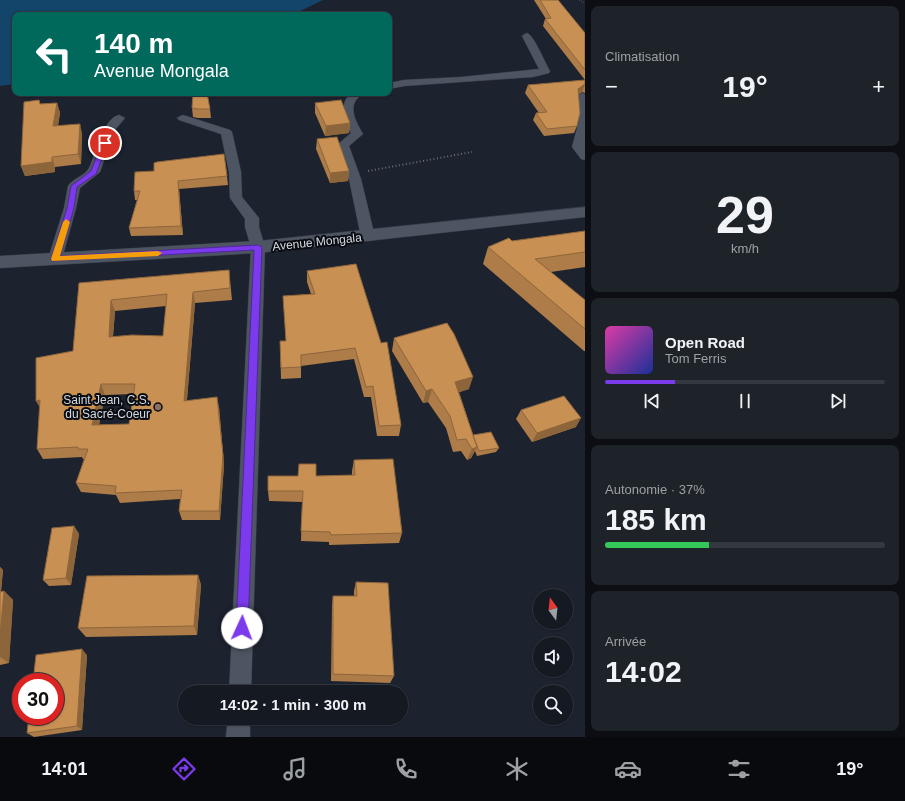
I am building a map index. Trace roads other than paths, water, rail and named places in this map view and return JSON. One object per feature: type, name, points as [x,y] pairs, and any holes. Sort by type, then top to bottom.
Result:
[{"type":"street","points":[[392,85],[404,83],[533,74],[545,71],[540,64],[527,36]]},
{"type":"street","points":[[354,96],[350,99],[347,108],[348,117],[357,134],[343,145],[353,173],[368,236]]},
{"type":"street","points":[[582,96],[585,120],[578,147],[585,156]]},
{"type":"street","points":[[55,259],[70,208],[74,186],[94,172],[108,130],[119,118]]},
{"type":"street","points":[[183,118],[226,132],[235,172],[236,198],[252,218],[252,227],[258,247],[240,685]]},
{"type":"street","name":"Avenue Mongala","points":[[0,262],[258,247],[585,212]]},
{"type":"street","points":[[238,737],[239,725]]},
{"type":"water","points":[[0,0],[323,0],[298,12],[12,12],[12,84],[0,86]]},
{"type":"place","name":"Saint Jean, C.S. du Sacré-Coeur","points":[[158,407]]}]
